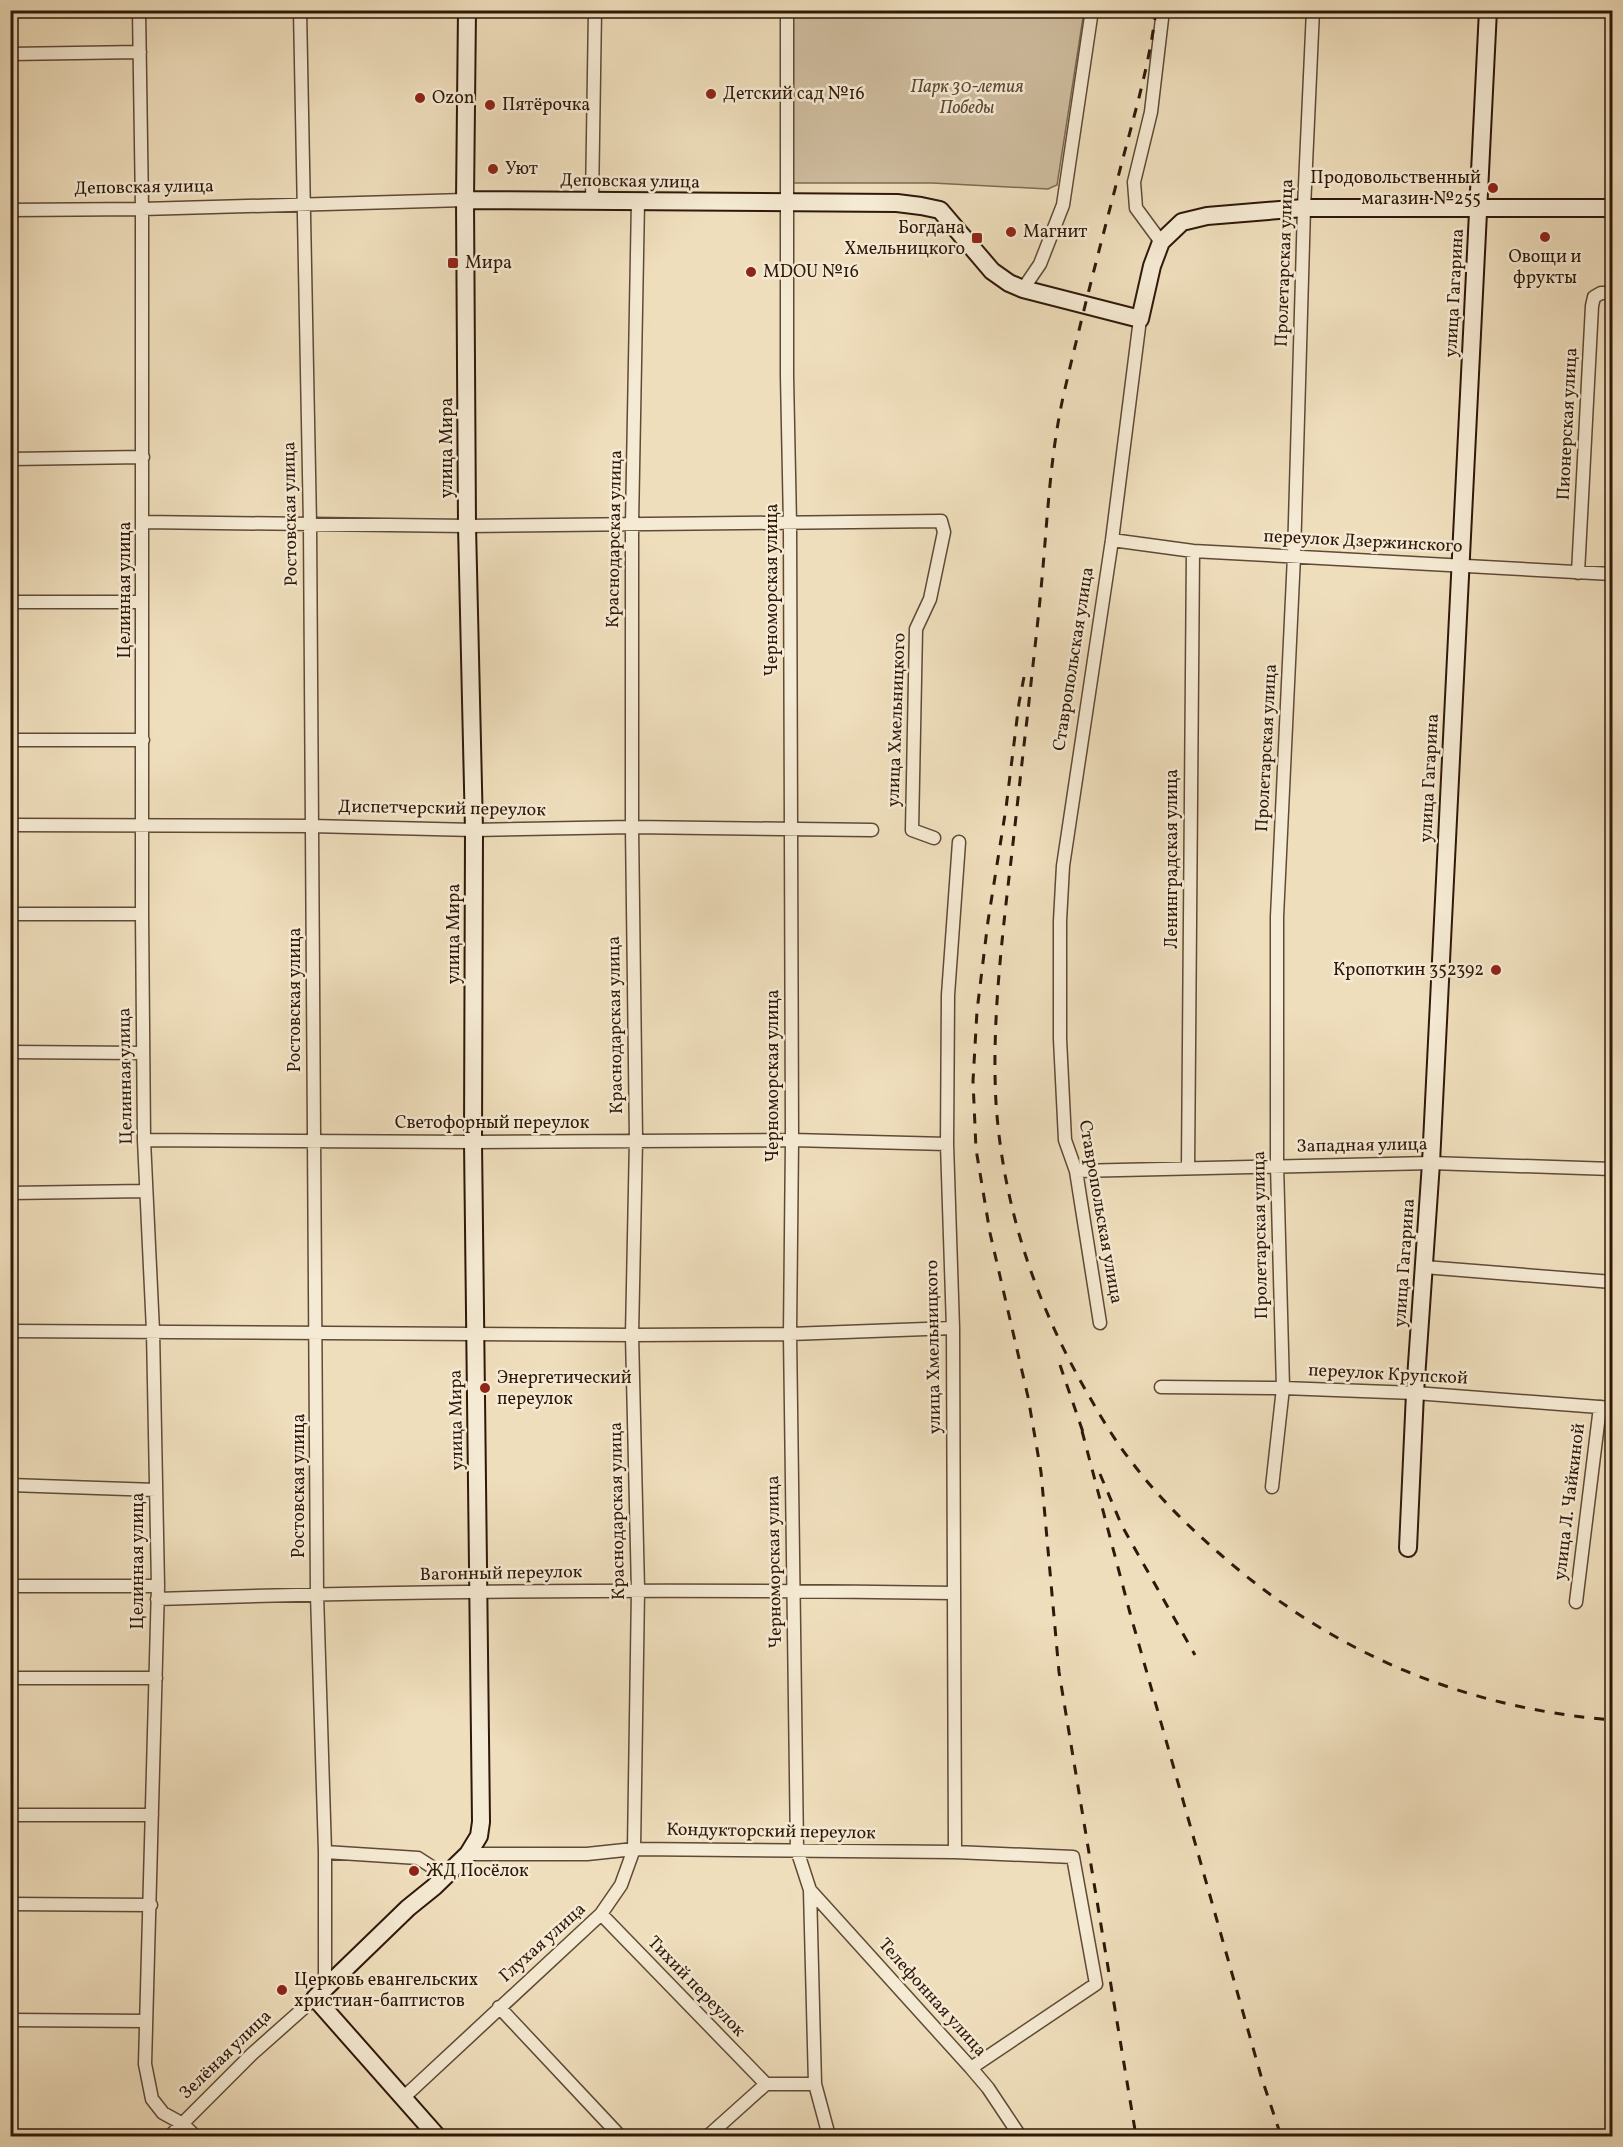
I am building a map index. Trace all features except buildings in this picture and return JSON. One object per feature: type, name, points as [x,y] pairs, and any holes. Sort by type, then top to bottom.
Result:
[{"type":"street","name":"Целинная улица","points":[[139,10],[144,457],[142,602],[144,1140],[153,1331],[158,1586],[145,2064],[152,2099],[163,2113],[183,2124],[195,2136]]},
{"type":"street","name":"Ростовская улица","points":[[300,10],[310,524],[317,1594],[325,1852],[320,1994]]},
{"type":"street","name":"улица Мира","points":[[467,10],[465,200],[467,526],[474,830],[474,1333],[480,1591],[481,1822],[479,1836],[468,1854]]},
{"type":"street","points":[[592,201],[595,10]]},
{"type":"street","name":"Черноморская улица","points":[[787,10],[786,202],[790,524],[792,1140],[790,1334],[797,1850],[810,1890],[815,2084],[829,2136]]},
{"type":"street","points":[[1023,289],[1040,264],[1063,205],[1092,10]]},
{"type":"street","points":[[1163,10],[1151,112],[1134,182],[1136,208],[1161,242],[1182,222],[1208,216],[1304,208],[1612,208]]},
{"type":"street","name":"Пролетарская улица","points":[[1272,1487],[1283,1388],[1277,1165],[1277,917],[1294,556],[1304,208],[1313,10]]},
{"type":"street","name":"улица Гагарина","points":[[1408,1548],[1415,1393],[1431,1163],[1488,10]]},
{"type":"street","points":[[10,54],[140,52]]},
{"type":"street","name":"Деповская улица","points":[[10,210],[142,209],[465,200],[897,203],[940,210],[992,271],[1009,284],[1140,319]]},
{"type":"street","name":"Краснодарская улица","points":[[634,1849],[638,1590],[633,1335],[636,1140],[632,827],[632,524],[638,201]]},
{"type":"street","name":"Ставропольская улица","points":[[1100,1323],[1076,1170],[1065,1140],[1059,1040],[1060,916],[1064,860],[1112,540],[1140,319],[1152,266],[1161,242]]},
{"type":"street","name":"Пионерская улица","points":[[1578,573],[1592,306],[1594,297],[1601,293],[1612,293]]},
{"type":"street","points":[[10,459],[144,457]]},
{"type":"street","name":"улица Хмельницкого","points":[[790,524],[940,521],[944,532],[930,598],[916,630],[912,830],[934,838]]},
{"type":"street","points":[[143,522],[467,526],[790,524]]},
{"type":"street","name":"переулок Дзержинского","points":[[1112,540],[1193,551],[1612,574]]},
{"type":"street","name":"Ленинградская улица","points":[[1188,1168],[1193,551]]},
{"type":"street","points":[[10,602],[142,602]]},
{"type":"street","points":[[10,740],[143,740]]},
{"type":"street","name":"Диспетчерский переулок","points":[[10,825],[311,826],[474,830],[632,827],[872,830]]},
{"type":"street","name":"улица Хмельницкого","points":[[955,1852],[953,1328],[947,1144],[948,995],[959,842]]},
{"type":"street","points":[[10,914],[142,914]]},
{"type":"street","points":[[10,1052],[143,1053]]},
{"type":"street","name":"Светофорный переулок","points":[[144,1140],[473,1142],[792,1140],[947,1144]]},
{"type":"street","name":"Западная улица","points":[[1076,1170],[1431,1163],[1612,1169]]},
{"type":"street","points":[[10,1193],[146,1191]]},
{"type":"street","points":[[1424,1267],[1612,1282]]},
{"type":"street","points":[[10,1331],[633,1335],[790,1334],[953,1328]]},
{"type":"street","name":"переулок Крупской","points":[[1161,1387],[1283,1388],[1415,1393],[1612,1408]]},
{"type":"street","name":"улица Л. Чайкиной","points":[[1576,1602],[1599,1407]]},
{"type":"street","points":[[10,1485],[156,1490]]},
{"type":"street","points":[[10,1586],[158,1586]]},
{"type":"street","name":"Вагонный переулок","points":[[157,1599],[480,1591],[953,1593]]},
{"type":"street","points":[[10,1678],[156,1678]]},
{"type":"street","points":[[10,1815],[152,1815]]},
{"type":"street","name":"Кондукторский переулок","points":[[468,1854],[587,1854],[634,1849],[955,1852],[1073,1857],[1096,1984],[970,2068]]},
{"type":"street","name":"Глухая улица","points":[[403,2098],[601,1914],[621,1885],[634,1849]]},
{"type":"street","points":[[325,1852],[418,1858],[446,1876]]},
{"type":"street","name":"Зелёная улица","points":[[170,2136],[252,2055],[468,1854]]},
{"type":"street","name":"Телефонная улица","points":[[810,1890],[988,2088],[1020,2136]]},
{"type":"street","points":[[10,1904],[151,1905]]},
{"type":"street","name":"Тихий переулок","points":[[601,1914],[766,2084]]},
{"type":"street","points":[[320,1994],[403,2098],[437,2136]]},
{"type":"street","points":[[499,2007],[620,2136]]},
{"type":"street","points":[[10,2020],[145,2021]]},
{"type":"street","points":[[708,2136],[766,2084],[815,2084]]},
{"type":"green space","name":"Парк 30-летия Победы","points":[[792,11],[1084,11],[1057,185],[1048,189],[932,183],[791,183]]},
{"type":"railway","points":[[1156,10],[1142,87],[1064,393],[1053,458],[1038,621],[1002,940],[996,1021],[996,1103],[1006,1180],[1015,1217],[1025,1254],[1053,1326],[1070,1362],[1104,1422],[1154,1489],[1220,1554],[1263,1589],[1308,1620],[1354,1647],[1403,1670],[1452,1688],[1504,1703],[1612,1720]]},
{"type":"railway","points":[[1024,677],[977,1011],[973,1081],[976,1149],[990,1233],[1028,1397],[1041,1472],[1059,1672],[1136,2136]]},
{"type":"railway","points":[[1060,1365],[1085,1438]]},
{"type":"railway","points":[[1082,1431],[1130,1613],[1261,2076],[1281,2136]]},
{"type":"railway","points":[[1100,1474],[1122,1526],[1195,1655]]},
{"type":"place","name":"Детский сад №16","points":[[711,94]]},
{"type":"place","name":"Ozon","points":[[420,98]]},
{"type":"place","name":"Пятёрочка","points":[[490,105]]},
{"type":"place","name":"Уют","points":[[493,169]]},
{"type":"place","name":"Продовольственный магазин №255","points":[[1493,188]]},
{"type":"place","name":"Магнит","points":[[1011,232]]},
{"type":"place","name":"Овощи и фрукты","points":[[1545,237]]},
{"type":"place","name":"Богдана Хмельницкого","points":[[977,238]]},
{"type":"place","name":"Мира","points":[[453,263]]},
{"type":"place","name":"MDOU №16","points":[[751,272]]},
{"type":"place","name":"Кропоткин 352392","points":[[1496,970]]},
{"type":"place","name":"Энергетический переулок","points":[[485,1388]]},
{"type":"place","name":"ЖД Посёлок","points":[[414,1871]]},
{"type":"place","name":"Церковь евангельских христиан-баптистов","points":[[282,1990]]}]
